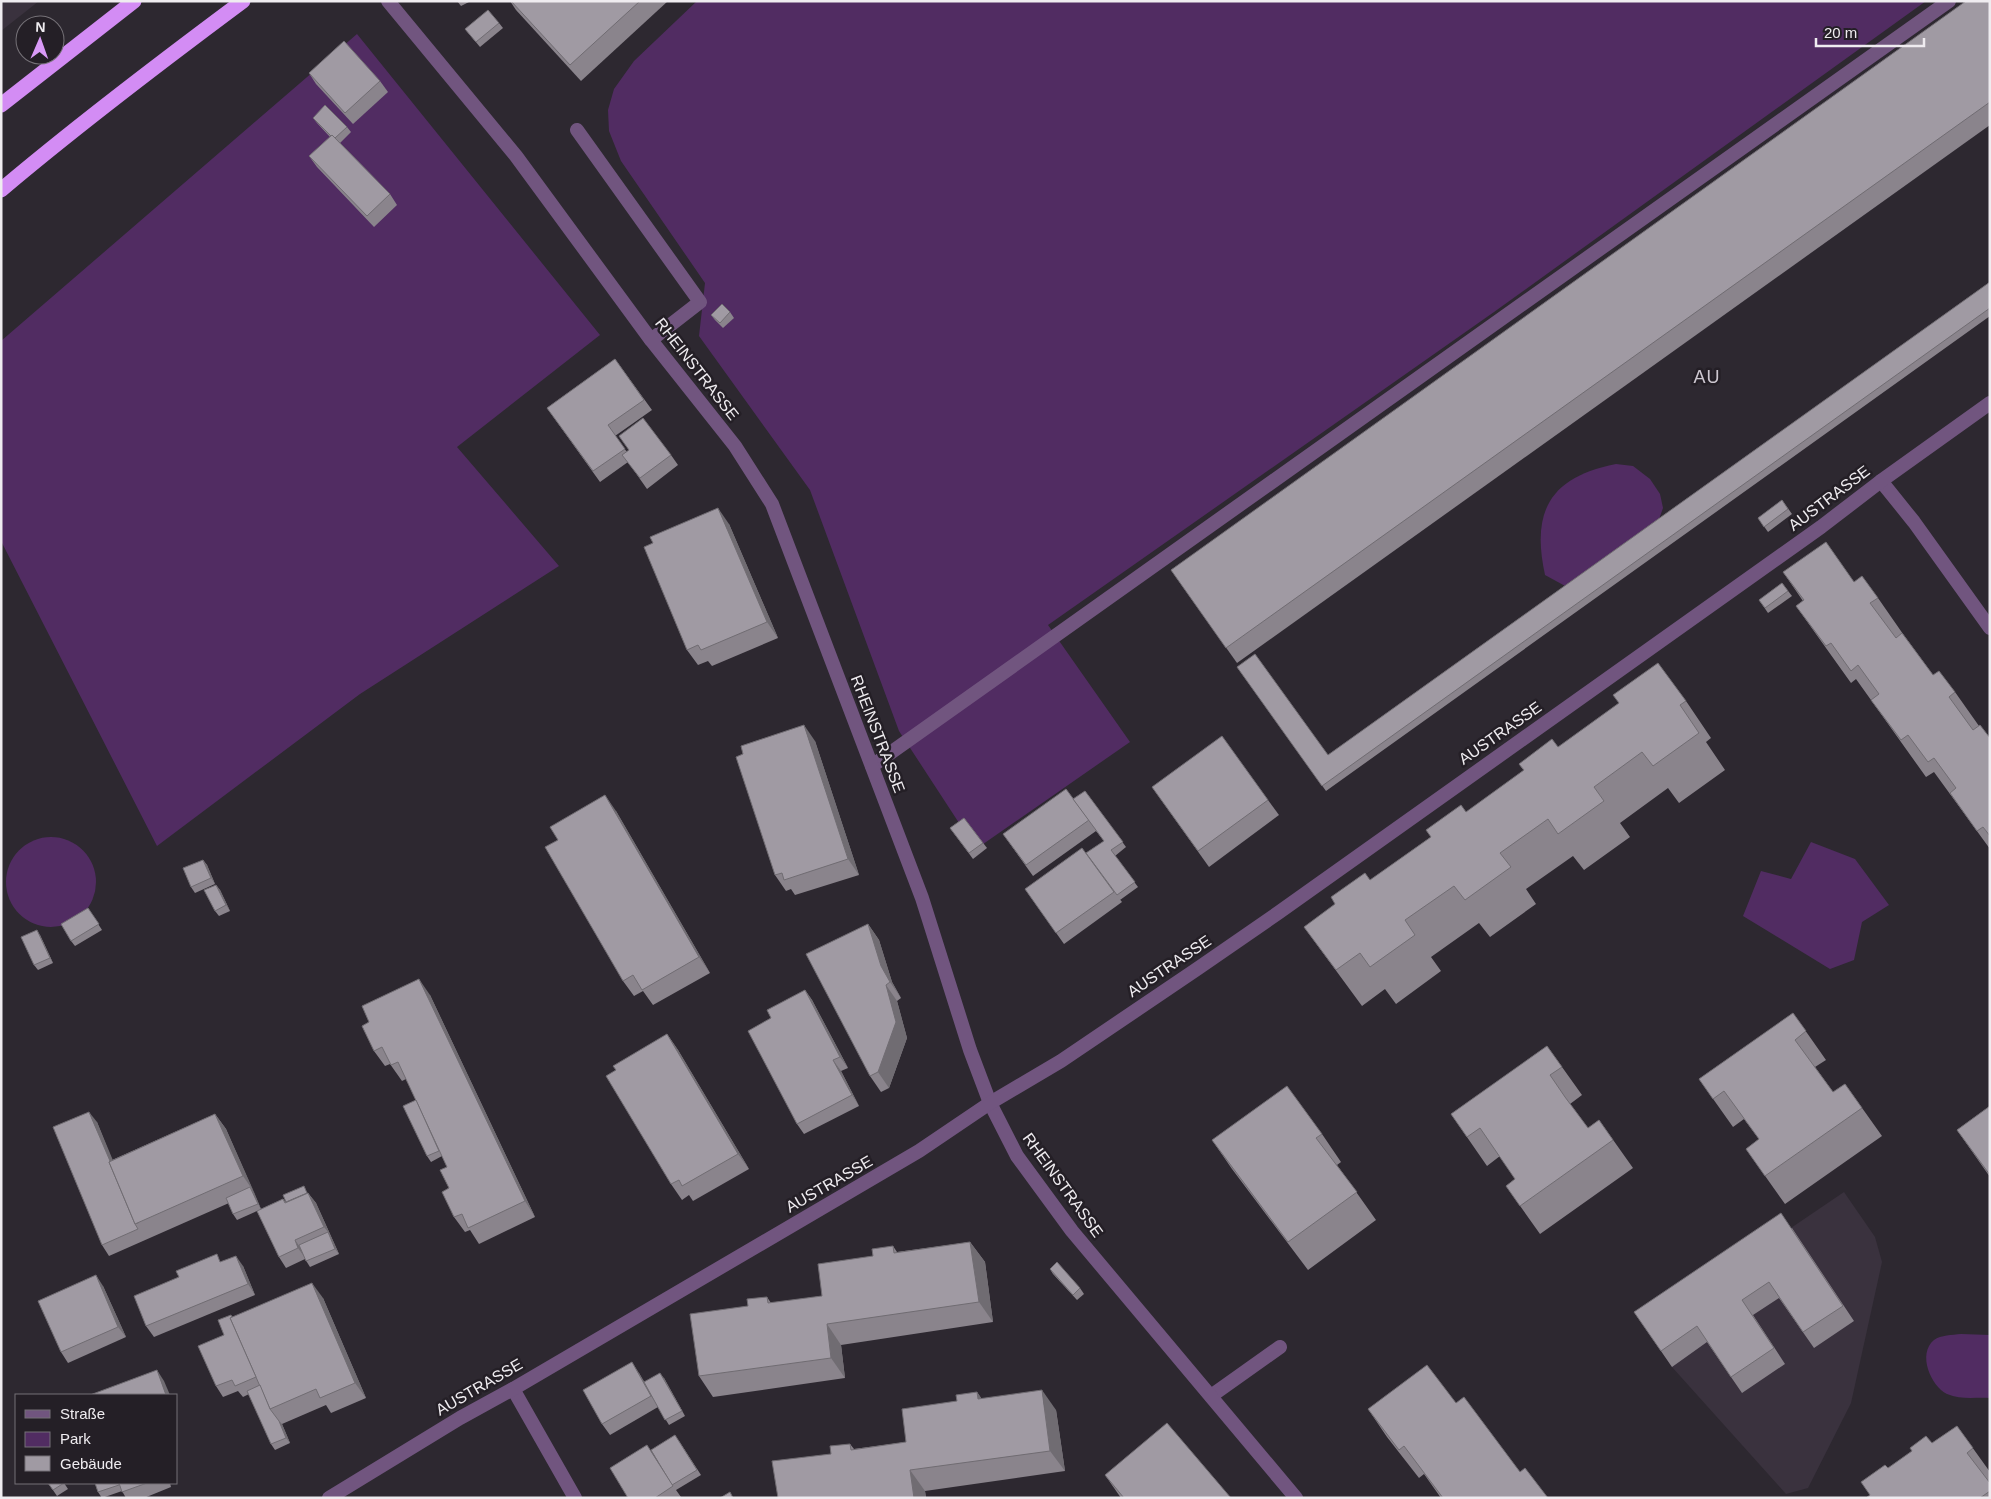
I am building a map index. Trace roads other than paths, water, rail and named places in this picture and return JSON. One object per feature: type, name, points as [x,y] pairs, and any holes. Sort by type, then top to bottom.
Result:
[{"type":"highway","points":[[1,105],[134,1]]},
{"type":"highway","points":[[1,190],[137,81],[243,1]]},
{"type":"street","name":"RHEINSTRASSE","points":[[388,1],[516,156],[651,340],[735,446],[772,504],[922,898],[970,1050],[990,1103],[1018,1156],[1072,1231],[1296,1498]]},
{"type":"street","points":[[872,766],[1948,1]]},
{"type":"street","points":[[577,130],[700,302],[651,340]]},
{"type":"street","name":"AUSTRASSE","points":[[329,1498],[460,1418],[919,1151],[990,1103],[1061,1061],[1197,969],[1821,527],[1881,481],[1990,403]]},
{"type":"street","points":[[1881,481],[1914,522],[1990,628]]},
{"type":"street","points":[[1210,1396],[1280,1347]]},
{"type":"street","points":[[513,1388],[575,1498]]},
{"type":"district","name":"AU","points":[[1707,377]]}]
